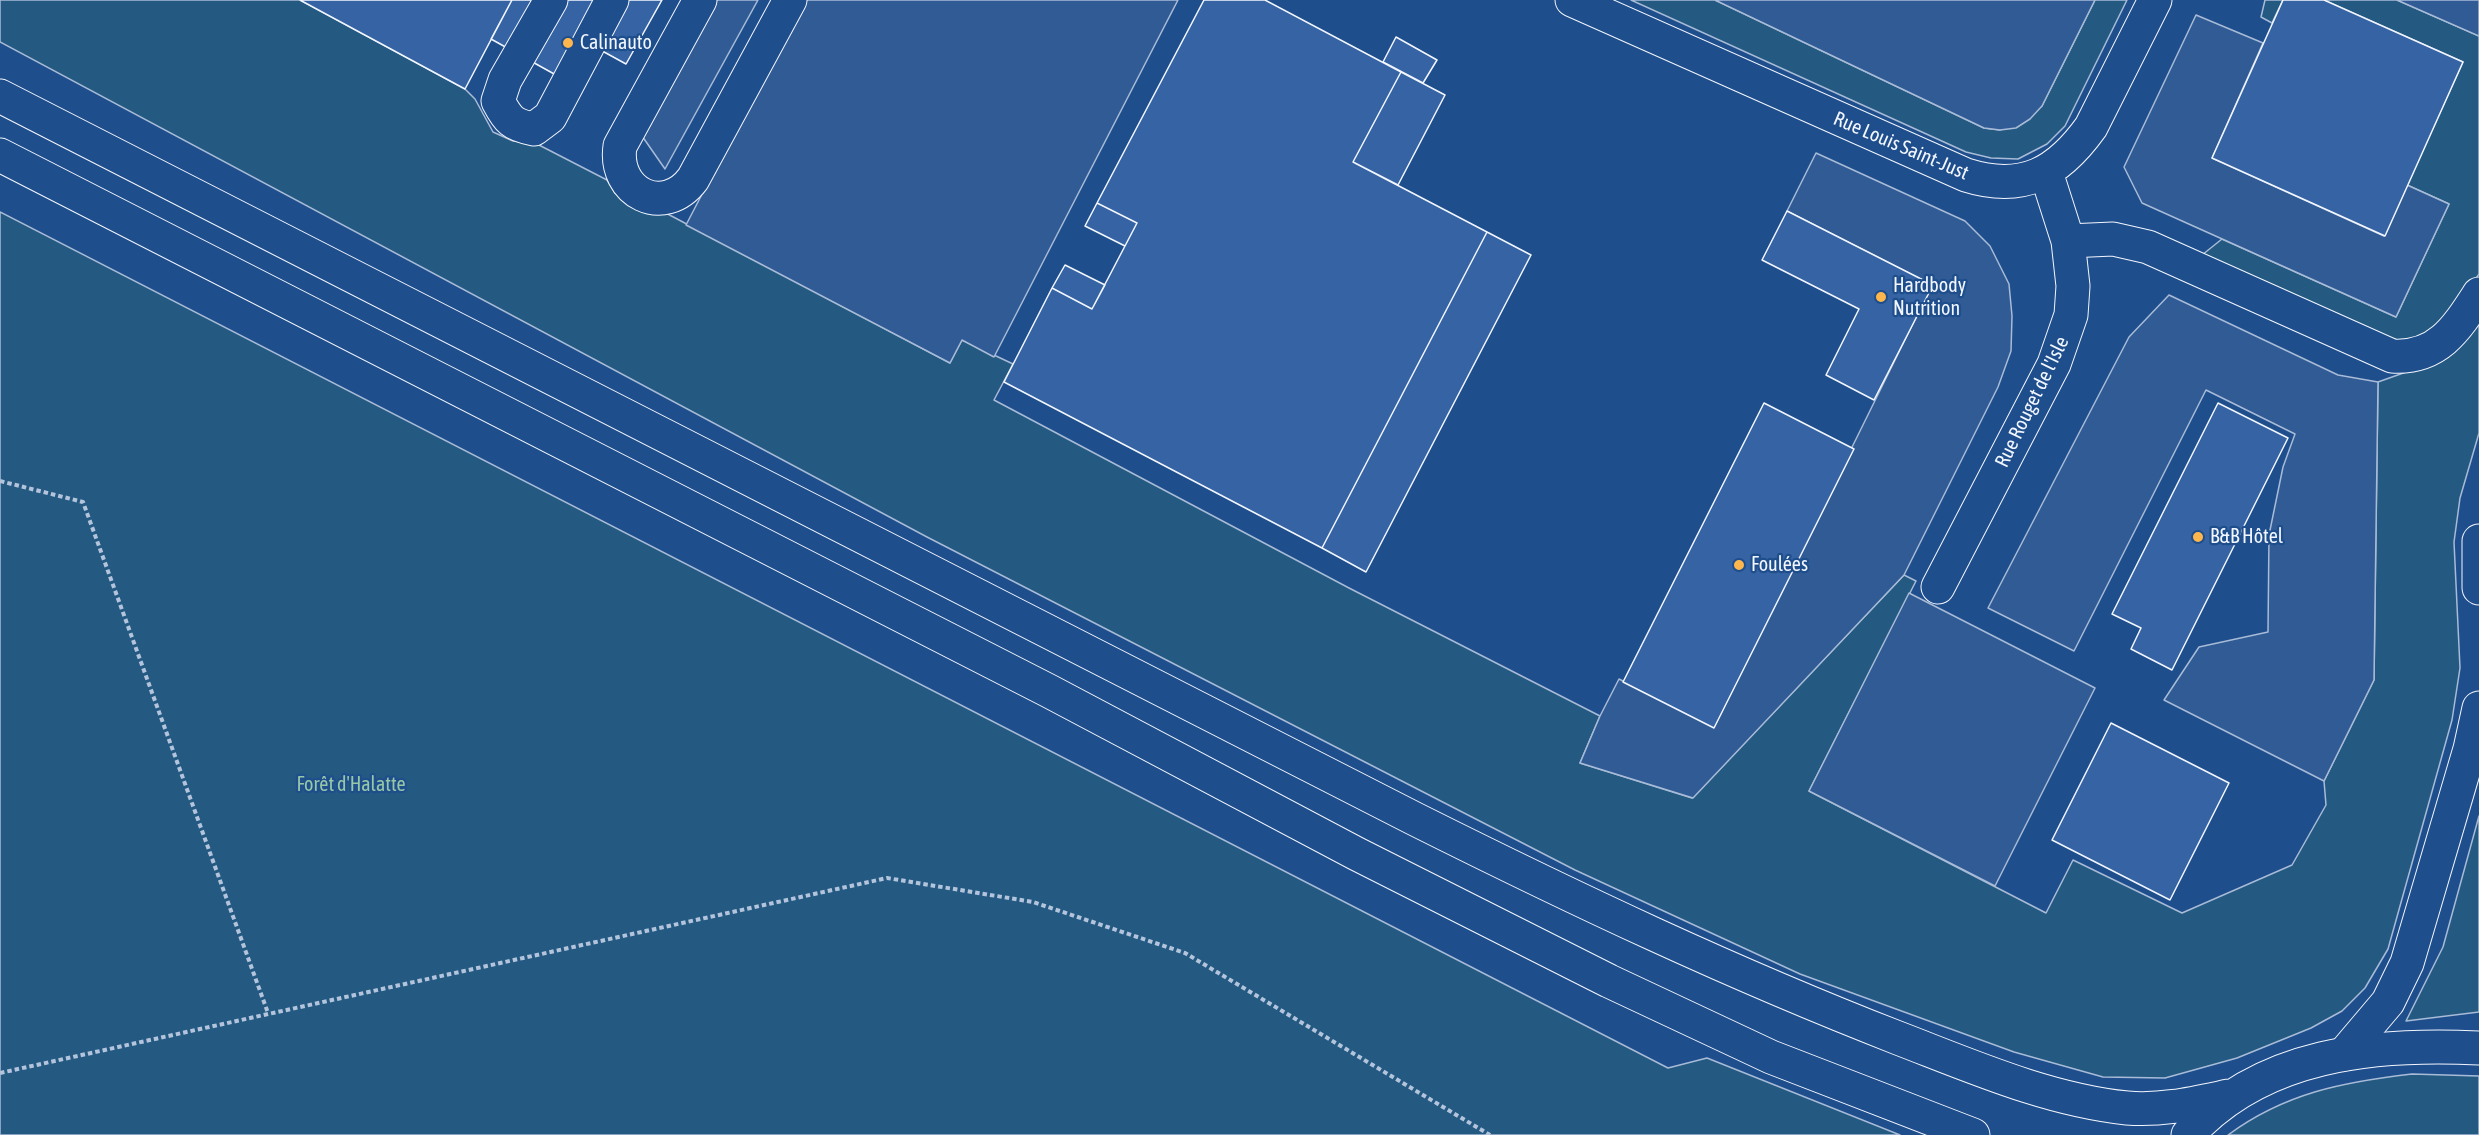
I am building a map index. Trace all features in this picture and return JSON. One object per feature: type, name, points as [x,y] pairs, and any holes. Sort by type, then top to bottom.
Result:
[{"type":"main road","points":[[551,0],[505,80],[498,101],[506,116],[518,126],[534,129],[550,117],[612,0]]},
{"type":"main road","points":[[700,0],[620,146],[618,159],[623,177],[633,189],[648,197],[668,199],[683,193],[693,179],[790,0]]},
{"type":"main road","name":"Rue Louis Saint-Just","points":[[1572,0],[1986,182],[2007,182],[2046,172],[2065,160],[2091,127],[2155,0]]},
{"type":"main road","points":[[0,96],[1415,819],[1565,894],[1740,975],[1943,1055],[2064,1095],[2116,1106],[2151,1109],[2229,1096]]},
{"type":"main road","points":[[0,155],[1049,691],[1357,854],[1619,986],[1771,1057],[1973,1135]]},
{"type":"main road","name":"Rue Rouget de l'Isle","points":[[1938,587],[2022,430],[2064,339],[2070,315],[2073,286],[2068,242],[2046,172]]},
{"type":"main road","points":[[2068,242],[2113,239],[2148,247],[2392,356],[2409,357],[2436,346],[2462,320],[2479,294]]},
{"type":"main road","points":[[2479,541],[2479,588]]},
{"type":"main road","points":[[2344,1054],[2388,1002],[2408,963],[2467,760],[2479,708]]},
{"type":"main road","points":[[2188,1135],[2206,1115],[2229,1096],[2284,1070],[2344,1054],[2408,1047],[2479,1048]]},
{"type":"path","points":[[0,481],[83,502],[268,1014]]},
{"type":"path","points":[[0,1073],[887,878],[1033,902],[1185,953],[1490,1135]]},
{"type":"green space","points":[[0,0],[300,0],[465,89],[475,99],[493,132],[513,141],[537,144],[607,180],[615,193],[630,204],[662,211],[950,363],[962,340],[1013,364],[994,400],[1349,588],[1600,716],[1580,763],[1692,798],[1904,575],[1916,581],[1809,791],[2046,913],[2073,860],[2182,913],[2292,865],[2326,805],[2324,781],[2374,680],[2378,382],[2409,371],[2479,309],[2479,433],[2460,498],[2454,542],[2460,668],[2452,720],[2388,949],[2365,988],[2342,1011],[2311,1028],[2237,1058],[2165,1078],[2103,1077],[2014,1052],[1800,974],[1575,870],[927,537],[0,42]]},
{"type":"green space","points":[[1631,0],[1715,0],[1984,128],[2000,130],[2042,106],[2095,0],[2127,0],[2065,126],[2047,144],[2018,159],[1991,158],[1966,152]]},
{"type":"green space","points":[[2265,0],[2283,0],[2272,23],[2261,17]]},
{"type":"green space","points":[[2324,0],[2397,0],[2479,36],[2479,274],[2450,317],[2422,339],[2402,341],[2382,336],[2202,255],[2222,239],[2396,317],[2449,204],[2407,185],[2463,62]]},
{"type":"green space","name":"Forêt d'Halatte","points":[[0,212],[1668,1068],[1707,1058],[1900,1135],[0,1135]]},
{"type":"green space","points":[[2479,816],[2479,1012],[2406,1021],[2443,947]]},
{"type":"green space","points":[[2412,1074],[2479,1076],[2479,1135],[2228,1135],[2249,1121],[2293,1099],[2338,1086]]},
{"type":"shaded area","points":[[700,0],[758,0],[665,169],[633,123]]},
{"type":"shaded area","points":[[803,0],[1178,0],[994,357],[962,340],[950,363],[686,225]]},
{"type":"shaded area","points":[[1715,0],[2095,0],[2042,106],[2030,119],[2016,128],[2000,130],[1984,128]]},
{"type":"shaded area","points":[[2397,0],[2479,0],[2479,36]]},
{"type":"shaded area","points":[[2196,15],[2263,43],[2212,158],[2384,236],[2407,185],[2449,204],[2396,317],[2142,203],[2124,167]]},
{"type":"shaded area","points":[[1816,153],[1965,221],[1990,246],[2009,284],[2012,316],[2011,351],[1998,387],[1904,575],[1693,798],[1580,763],[1600,716],[1619,679],[1714,727],[1932,285],[1787,211]]},
{"type":"shaded area","points":[[2169,295],[2338,375],[2378,382],[2374,680],[2324,781],[2164,700],[2199,647],[2268,632],[2269,535],[2283,467],[2295,434],[2206,390],[2074,651],[1988,608],[2129,337]]},
{"type":"shaded area","points":[[1909,593],[2095,688],[1995,886],[1809,791]]},
{"type":"building","points":[[300,0],[512,0],[465,89]]},
{"type":"building","name":"Calinauto","points":[[512,0],[662,0],[626,64],[595,47],[574,85],[491,39]]},
{"type":"building","points":[[1204,0],[1265,0],[1401,72],[1353,162],[1487,232],[1322,548],[1004,382],[1052,288],[1092,309],[1137,223],[1097,203]]},
{"type":"building","points":[[2283,0],[2324,0],[2463,62],[2385,236],[2212,158]]},
{"type":"building","points":[[1396,37],[1437,60],[1423,83],[1383,62]]},
{"type":"building","points":[[1401,72],[1445,95],[1398,185],[1353,162]]},
{"type":"building","points":[[1097,203],[1137,223],[1125,246],[1085,226]]},
{"type":"building","name":"Hardbody Nutrition","points":[[1787,211],[1933,285],[1874,400],[1826,375],[1859,309],[1762,260]]},
{"type":"building","points":[[1487,232],[1531,255],[1366,572],[1322,548]]},
{"type":"building","points":[[1065,265],[1105,285],[1092,309],[1052,288]]},
{"type":"building","name":"Foulées","points":[[1764,403],[1854,449],[1714,728],[1623,682]]},
{"type":"building","points":[[2218,403],[2288,438],[2172,670],[2131,649],[2141,628],[2112,614]]},
{"type":"building","points":[[2111,723],[2229,783],[2170,900],[2052,840]]},
{"type":"place","name":"Calinauto","points":[[568,43]]},
{"type":"place","name":"Hardbody Nutrition","points":[[1881,297]]},
{"type":"place","name":"B&B Hôtel","points":[[2198,537]]},
{"type":"place","name":"Foulées","points":[[1739,565]]}]
